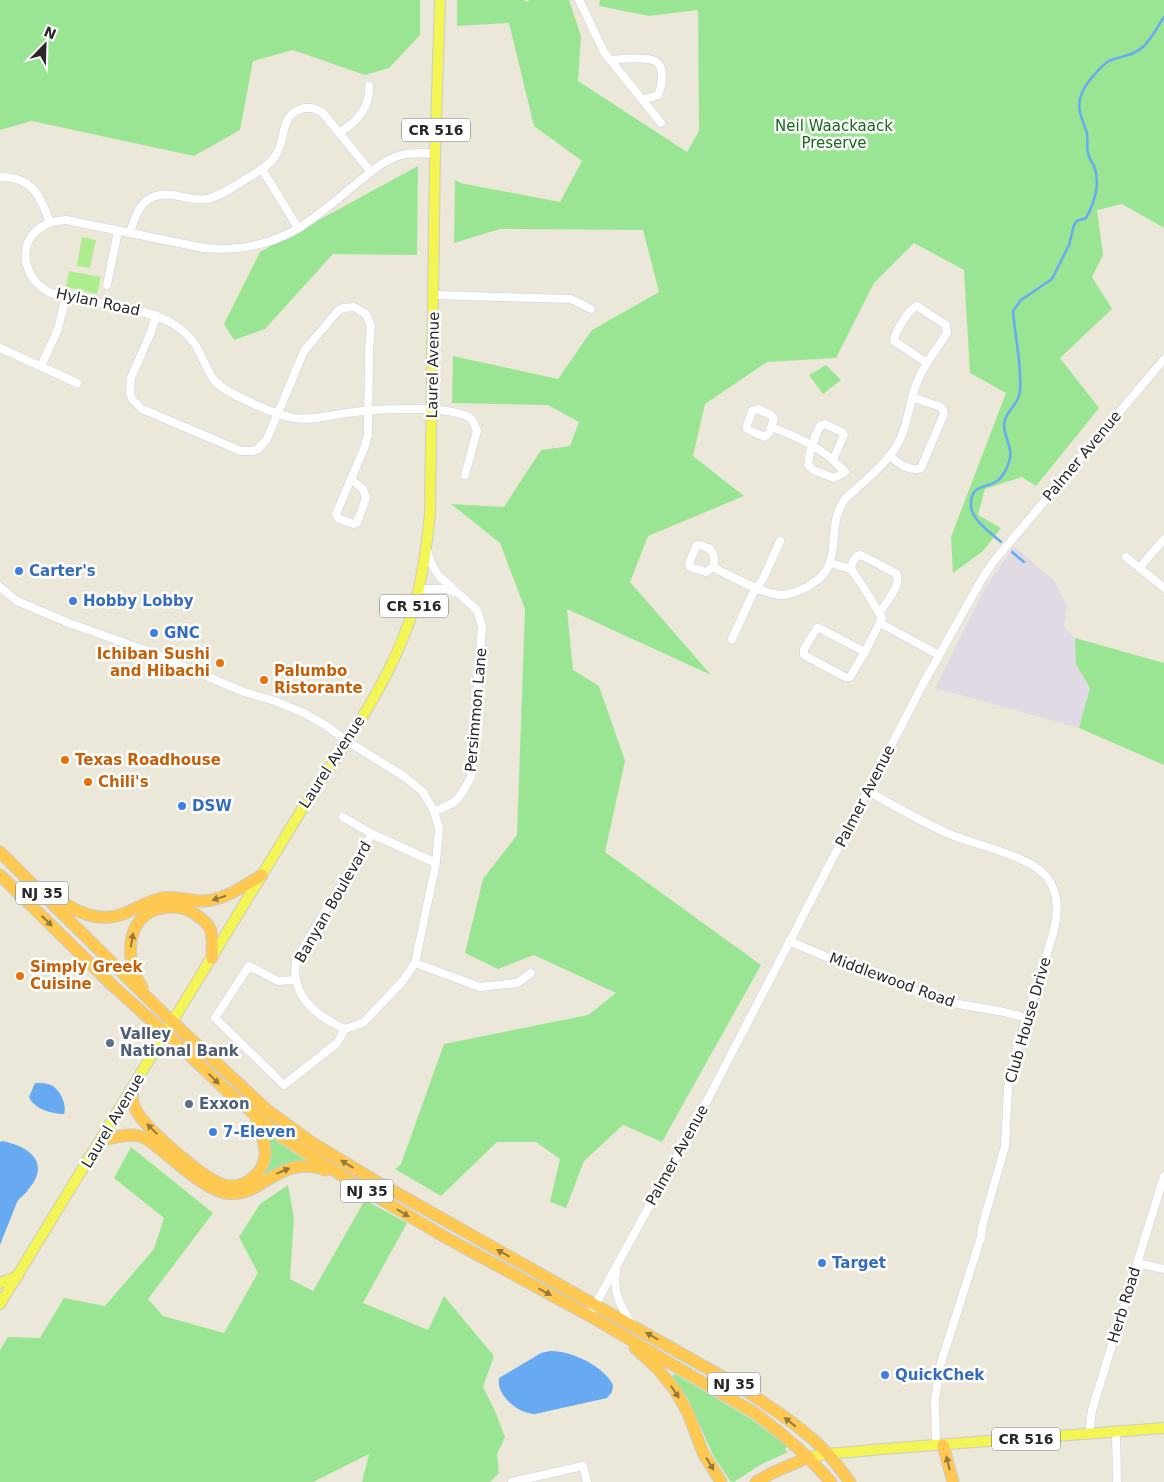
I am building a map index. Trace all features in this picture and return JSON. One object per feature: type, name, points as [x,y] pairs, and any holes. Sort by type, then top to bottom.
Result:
[{"type":"highway","name":"NJ 35","points":[[0,852],[173,1022],[267,1110],[311,1142],[379,1183],[737,1385],[775,1411],[827,1454],[850,1482]]},
{"type":"highway","points":[[16,867],[48,893],[77,912],[94,917],[121,914],[162,898],[176,897],[200,901],[216,899],[226,896],[262,875]]},
{"type":"highway","name":"NJ 35","points":[[0,875],[112,985],[256,1117],[303,1151],[443,1236],[590,1316],[753,1412],[772,1425],[809,1457],[830,1482]]},
{"type":"highway","points":[[152,1001],[139,983],[132,964],[130,946],[135,928],[149,913],[158,909],[174,907],[182,908],[197,915],[206,923],[211,931],[212,958]]},
{"type":"highway","points":[[132,1089],[135,1108],[145,1123],[184,1158],[210,1178],[228,1186],[248,1182],[263,1164],[265,1151],[256,1117]]},
{"type":"highway","points":[[101,1140],[129,1135],[136,1135],[147,1139],[199,1180],[214,1189],[224,1192],[242,1192],[252,1189],[278,1172],[299,1166],[317,1167],[340,1174]]},
{"type":"highway","points":[[617,1332],[657,1368],[675,1390],[688,1414],[703,1453],[721,1482]]},
{"type":"highway","points":[[940,1445],[953,1482]]},
{"type":"highway","name":"CR 516","points":[[756,1482],[809,1457]]},
{"type":"main road","name":"Laurel Avenue","points":[[0,1304],[304,806],[380,687],[407,628],[419,588],[427,550],[432,476],[431,410],[435,295],[435,154],[440,0]]},
{"type":"main road","points":[[0,1283],[18,1276]]},
{"type":"main road","name":"CR 516","points":[[809,1457],[827,1454],[1164,1428]]},
{"type":"street","points":[[578,0],[599,44],[661,123]]},
{"type":"street","points":[[610,60],[651,60],[659,64],[662,77],[658,95],[642,100]]},
{"type":"street","points":[[339,133],[354,123],[362,113],[368,99],[369,86]]},
{"type":"street","points":[[130,233],[137,211],[148,199],[164,194],[198,199],[212,198],[262,169],[273,160],[278,152],[287,120],[297,110],[310,108],[317,109],[323,113],[371,172]]},
{"type":"street","points":[[0,177],[20,179],[31,186],[40,197],[50,223],[66,220],[204,248],[226,249],[261,244],[279,238],[298,228],[391,158],[403,154],[435,154]]},
{"type":"street","points":[[262,169],[298,228]]},
{"type":"street","name":"Hylan Road","points":[[50,223],[41,228],[31,238],[25,255],[27,268],[32,279],[41,288],[51,293],[156,315],[175,324],[188,335],[198,349],[212,377],[222,387],[296,418],[368,410],[431,410],[463,414],[472,419],[477,431],[464,475]]},
{"type":"street","points":[[107,285],[118,231]]},
{"type":"street","points":[[435,295],[570,299],[591,309]]},
{"type":"street","points":[[41,366],[58,330],[66,296]]},
{"type":"street","points":[[156,315],[129,386],[136,405],[245,452],[253,451],[262,445],[271,433],[304,351],[309,344],[338,311],[348,307],[354,307],[363,311],[370,321],[367,440],[336,514],[339,518],[354,524],[357,522],[366,498],[363,489],[351,479]]},
{"type":"street","points":[[713,567],[776,595],[794,593],[820,578],[830,563],[835,520],[840,506],[890,456],[905,426],[918,380],[947,333],[948,329],[944,322],[920,307],[914,307],[894,338],[898,345],[927,364]]},
{"type":"street","points":[[0,348],[78,383]]},
{"type":"street","name":"Palmer Avenue","points":[[590,1316],[709,1097],[965,606],[993,563],[1164,359]]},
{"type":"street","points":[[890,456],[897,462],[914,469],[921,468],[943,416],[944,412],[941,407],[912,396]]},
{"type":"street","points":[[772,427],[813,444],[833,460],[845,472],[834,478],[810,467],[808,462],[813,444],[822,425],[825,424],[842,432],[843,439],[833,460]]},
{"type":"street","points":[[1140,567],[1164,539]]},
{"type":"street","points":[[732,639],[780,541]]},
{"type":"street","points":[[702,545],[714,552],[713,567],[704,572],[690,567],[689,564],[696,546],[702,545]]},
{"type":"street","name":"Persimmon Lane","points":[[427,550],[438,576],[477,610],[482,626],[471,777],[463,793],[450,806],[434,811]]},
{"type":"street","points":[[850,569],[853,561],[860,555],[897,574],[898,580],[879,613]]},
{"type":"street","points":[[1126,557],[1164,588]]},
{"type":"street","points":[[830,563],[850,569],[882,618],[865,652],[850,677],[845,677],[804,655],[804,649],[816,628],[865,652]]},
{"type":"street","points":[[0,587],[17,601],[76,626],[150,652],[244,692],[289,706],[325,725],[423,792],[434,811],[439,828],[436,863],[415,963],[402,982],[363,1023],[345,1029],[336,1043],[284,1085],[215,1018],[249,966],[278,982],[296,980]]},
{"type":"street","points":[[419,588],[447,589],[463,597]]},
{"type":"street","points":[[880,623],[939,655]]},
{"type":"street","name":"Club House Drive","points":[[868,791],[947,833],[1036,867],[1049,880],[1056,897],[1058,912],[1008,1088],[1005,1146],[1001,1163],[982,1227],[981,1237],[952,1325],[939,1373],[935,1400],[940,1445]]},
{"type":"street","points":[[344,817],[372,834],[436,863]]},
{"type":"street","name":"Banyan Boulevard","points":[[345,1029],[329,1022],[309,1004],[298,991],[294,971],[297,958],[372,834]]},
{"type":"street","name":"Middlewood Road","points":[[789,941],[850,968],[942,1001],[1027,1018]]},
{"type":"street","points":[[415,963],[480,986],[517,983],[531,973]]},
{"type":"street","name":"Herb Road","points":[[1089,1434],[1092,1410],[1164,1176]]},
{"type":"street","points":[[1137,1263],[1164,1269]]},
{"type":"street","name":"Palmer Avenue","points":[[617,1266],[615,1280],[616,1296],[633,1326]]},
{"type":"street","points":[[1116,1432],[1117,1482]]},
{"type":"street","points":[[512,1482],[583,1466],[586,1482]]},
{"type":"shaded area","points":[[1014,546],[1054,581],[1067,606],[1064,627],[1075,638],[1076,664],[1090,688],[1079,728],[935,688],[985,588]]},
{"type":"green space","points":[[0,0],[420,0],[420,35],[389,68],[365,75],[293,50],[253,61],[240,130],[194,156],[32,121],[0,130]]},
{"type":"green space","name":"Neil Waackaack Preserve","points":[[457,0],[524,0],[527,2],[529,0],[569,0],[581,36],[578,81],[687,152],[699,131],[698,10],[649,16],[599,6],[600,0],[1164,0],[1164,228],[1122,204],[1097,210],[1103,255],[1092,277],[1112,309],[1060,358],[1099,408],[1036,486],[1022,477],[985,489],[978,515],[1001,528],[983,551],[953,573],[951,537],[1006,393],[970,373],[964,270],[914,243],[874,283],[836,358],[767,362],[705,404],[693,456],[744,496],[648,536],[630,582],[711,675],[567,609],[573,670],[599,686],[625,761],[605,852],[761,965],[662,1142],[623,1125],[584,1161],[566,1208],[550,1202],[560,1159],[536,1142],[497,1142],[441,1196],[395,1169],[401,1164],[444,1044],[588,1015],[616,993],[534,955],[498,969],[465,953],[483,879],[517,835],[525,609],[500,543],[451,504],[504,507],[541,450],[570,446],[579,422],[548,405],[452,403],[453,356],[558,379],[592,330],[659,292],[643,230],[500,229],[454,243],[455,180],[460,183],[560,202],[582,161],[534,126],[509,23],[457,26]]},
{"type":"green space","points":[[418,166],[417,255],[333,254],[265,329],[234,340],[224,324],[260,252]]},
{"type":"green space","points":[[82,237],[96,240],[90,268],[77,266]]},
{"type":"green space","points":[[69,271],[101,277],[97,294],[66,287]]},
{"type":"green space","points":[[826,365],[841,380],[823,394],[809,375]]},
{"type":"green space","points":[[1075,638],[1164,663],[1164,765],[1079,728],[1090,688],[1076,664]]},
{"type":"green space","points":[[270,1137],[305,1160],[307,1162],[259,1180]]},
{"type":"green space","points":[[131,1147],[213,1213],[148,1299],[163,1316],[224,1333],[258,1273],[239,1237],[260,1204],[288,1185],[294,1218],[290,1279],[313,1291],[365,1200],[407,1223],[363,1303],[428,1330],[444,1296],[494,1356],[483,1387],[505,1437],[497,1454],[499,1473],[490,1482],[362,1482],[369,1454],[313,1482],[0,1482],[0,1350],[8,1337],[40,1338],[64,1298],[105,1306],[154,1249],[164,1218],[114,1178]]},
{"type":"green space","points":[[675,1374],[751,1419],[787,1446],[785,1449],[788,1452],[760,1465],[734,1482],[730,1481],[713,1455],[688,1399],[672,1376]]},
{"type":"water","points":[[35,1083],[49,1084],[57,1090],[64,1102],[64,1114],[44,1110],[31,1101],[29,1097]]},
{"type":"water","points":[[0,1142],[21,1147],[34,1157],[38,1172],[27,1192],[17,1202],[0,1245]]},
{"type":"water","points":[[550,1351],[567,1353],[586,1360],[609,1378],[613,1385],[612,1392],[607,1398],[535,1414],[522,1411],[510,1403],[501,1391],[499,1378],[541,1353]]},
{"type":"waterway","points":[[1001,542],[977,520],[971,504],[973,493],[976,490],[1001,478],[1007,468],[1010,457],[1010,448],[1004,425],[1006,416],[1017,400],[1020,391],[1019,361],[1013,311],[1021,300],[1052,279],[1069,245],[1074,225],[1077,221],[1086,218],[1094,200],[1097,179],[1094,166],[1088,155],[1087,133],[1079,107],[1083,89],[1106,63],[1132,54],[1144,46],[1164,17]]},
{"type":"waterway","points":[[1012,552],[1024,562]]},
{"type":"place","name":"Carter's","points":[[19,571]]},
{"type":"place","name":"Hobby Lobby","points":[[73,601]]},
{"type":"place","name":"GNC","points":[[154,633]]},
{"type":"place","name":"Ichiban Sushi and Hibachi","points":[[220,663]]},
{"type":"place","name":"Palumbo Ristorante","points":[[264,680]]},
{"type":"place","name":"Texas Roadhouse","points":[[65,760]]},
{"type":"place","name":"Chili's","points":[[88,782]]},
{"type":"place","name":"DSW","points":[[182,806]]},
{"type":"place","name":"Simply Greek Cuisine","points":[[20,976]]},
{"type":"place","name":"Valley National Bank","points":[[110,1043]]},
{"type":"place","name":"Exxon","points":[[189,1104]]},
{"type":"place","name":"7-Eleven","points":[[213,1132]]},
{"type":"place","name":"Target","points":[[822,1263]]},
{"type":"place","name":"QuickChek","points":[[885,1375]]}]
